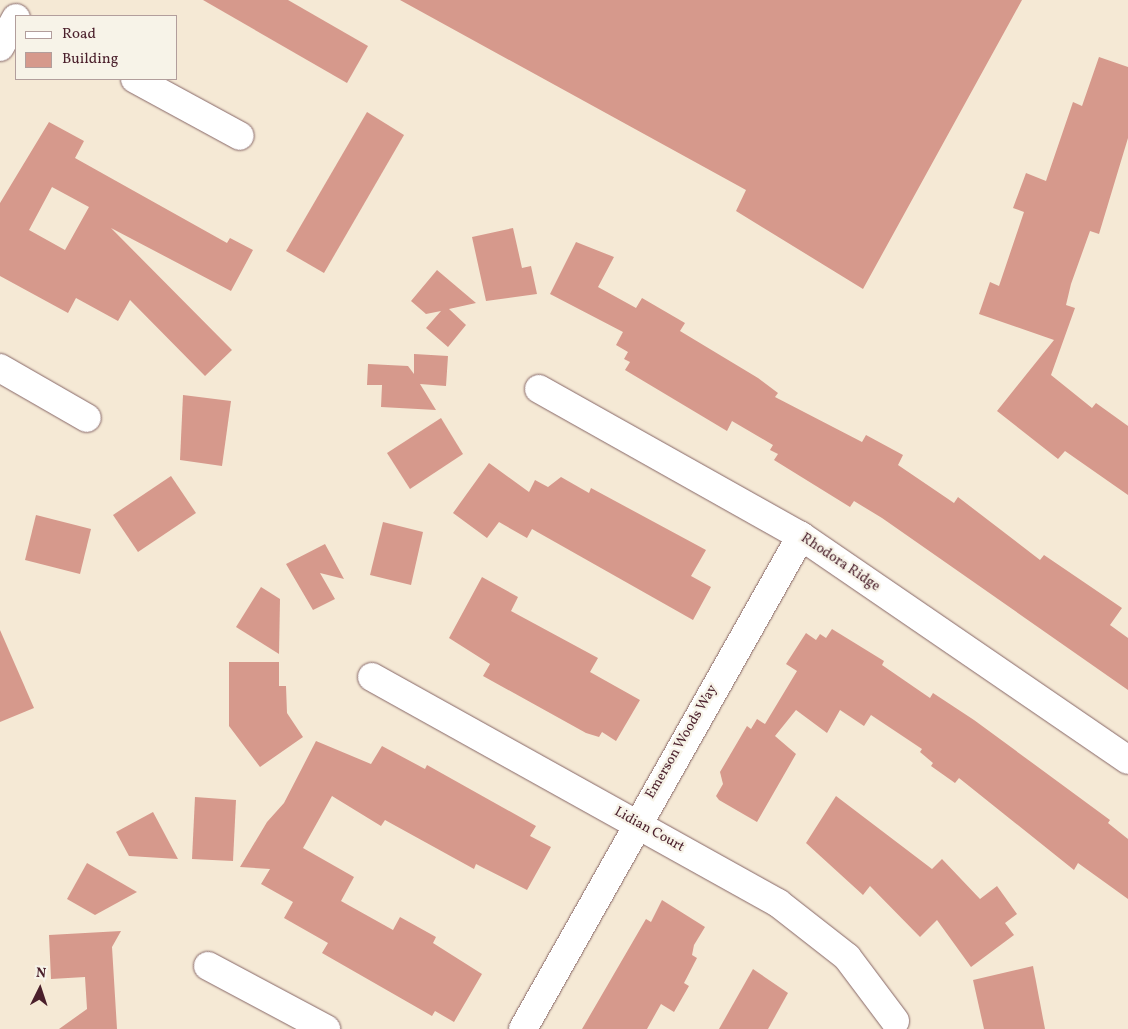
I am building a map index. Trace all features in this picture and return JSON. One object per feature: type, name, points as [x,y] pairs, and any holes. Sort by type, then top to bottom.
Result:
[{"type":"street","points":[[0,48],[15,22]]},
{"type":"street","points":[[137,80],[240,136]]},
{"type":"street","points":[[0,368],[87,418]]},
{"type":"street","name":"Rhodora Ridge","points":[[538,389],[801,536],[1128,760]]},
{"type":"street","name":"Emerson Woods Way","points":[[522,1029],[636,823],[801,536]]},
{"type":"street","name":"Lidian Court","points":[[372,677],[733,875],[811,926],[847,957],[895,1021]]},
{"type":"street","points":[[208,966],[326,1029]]},
{"type":"building","points":[[203,0],[288,0],[368,46],[347,83]]},
{"type":"building","points":[[400,0],[1022,0],[863,289],[736,211],[746,190]]},
{"type":"building","points":[[1099,57],[1128,67],[1128,138],[1099,234],[1090,231],[1071,284],[1066,305],[1075,308],[1051,375],[1092,408],[1096,403],[1128,426],[1128,495],[1065,451],[1058,459],[997,411],[1054,340],[979,314],[990,282],[999,286],[1024,212],[1013,208],[1026,173],[1046,181],[1073,102],[1082,106]]},
{"type":"building","points":[[367,112],[404,135],[324,273],[286,251]]},
{"type":"building","points":[[49,122],[84,141],[75,158],[227,243],[230,238],[253,250],[231,291],[111,228],[232,350],[205,376],[130,300],[118,321],[76,298],[68,313],[0,276],[0,203]],"holes":[[[52,187],[89,207],[65,250],[29,230]]]},
{"type":"building","points":[[513,228],[522,268],[531,266],[537,294],[486,301],[472,237]]},
{"type":"building","points":[[576,242],[614,257],[598,287],[636,308],[642,298],[685,323],[680,331],[758,378],[778,393],[775,397],[862,442],[866,435],[903,455],[898,465],[954,503],[958,497],[1040,560],[1044,555],[1122,608],[1110,625],[1128,638],[1128,690],[882,518],[854,501],[850,507],[774,460],[778,454],[770,450],[773,445],[732,421],[727,431],[625,370],[630,362],[624,359],[628,352],[616,345],[623,332],[550,294]]},
{"type":"building","points":[[437,270],[476,303],[449,309],[466,325],[448,347],[426,328],[441,311],[426,314],[411,301]]},
{"type":"building","points":[[414,354],[448,356],[446,386],[420,384],[436,410],[381,407],[382,385],[367,385],[368,364],[408,366],[414,374]]},
{"type":"building","points":[[183,395],[231,401],[222,466],[180,460]]},
{"type":"building","points":[[441,418],[463,454],[410,489],[387,453]]},
{"type":"building","points":[[489,463],[529,492],[535,480],[548,487],[561,477],[589,493],[591,488],[706,550],[691,576],[711,587],[693,620],[532,529],[527,538],[499,522],[487,538],[453,513]]},
{"type":"building","points":[[171,476],[196,513],[138,552],[113,515]]},
{"type":"building","points":[[36,515],[91,529],[80,574],[25,560]]},
{"type":"building","points":[[383,522],[423,532],[411,585],[370,575]]},
{"type":"building","points":[[325,544],[344,579],[320,573],[335,599],[313,610],[286,564]]},
{"type":"building","points":[[482,577],[518,597],[511,611],[598,658],[590,672],[640,700],[616,741],[602,732],[599,737],[586,733],[483,676],[490,664],[449,638]]},
{"type":"building","points":[[261,587],[280,599],[279,654],[236,627]]},
{"type":"building","points":[[832,629],[884,661],[882,665],[930,698],[933,693],[974,720],[1110,820],[1108,823],[1128,839],[1128,899],[1078,863],[1074,870],[959,778],[955,783],[931,766],[933,763],[920,752],[922,749],[871,715],[864,726],[840,710],[827,733],[796,710],[775,736],[796,754],[757,822],[719,800],[716,796],[723,784],[720,772],[747,726],[751,729],[757,719],[765,724],[797,671],[786,664],[806,633],[816,640],[820,634],[826,638]]},
{"type":"building","points":[[0,630],[34,708],[0,722]]},
{"type":"building","points":[[229,662],[279,662],[279,686],[286,686],[287,713],[303,737],[260,767],[229,726]]},
{"type":"building","points":[[316,741],[371,764],[382,746],[425,769],[427,765],[536,826],[530,836],[551,847],[527,890],[476,864],[474,869],[385,820],[381,826],[332,796],[303,848],[354,877],[341,901],[393,930],[400,917],[436,937],[433,943],[482,974],[454,1022],[435,1011],[432,1016],[322,953],[328,943],[284,918],[293,902],[261,884],[270,869],[240,867],[267,822],[284,803]]},
{"type":"building","points":[[836,796],[932,869],[942,859],[980,899],[997,886],[1017,914],[1005,923],[1014,935],[971,967],[937,920],[920,937],[870,886],[863,895],[806,843]]},
{"type":"building","points":[[195,797],[236,800],[233,861],[192,859]]},
{"type":"building","points":[[153,812],[178,859],[129,856],[116,832]]},
{"type":"building","points":[[87,863],[137,892],[95,915],[67,899]]},
{"type":"building","points":[[662,900],[705,927],[694,945],[692,955],[697,958],[684,983],[689,986],[674,1012],[661,1004],[647,1029],[582,1029],[646,919],[651,922]]},
{"type":"building","points":[[121,931],[112,947],[117,1029],[59,1029],[87,1009],[85,977],[51,979],[49,935]]},
{"type":"building","points":[[1033,966],[1045,1029],[984,1029],[973,980]]},
{"type":"building","points":[[753,969],[788,993],[768,1029],[719,1029]]}]
